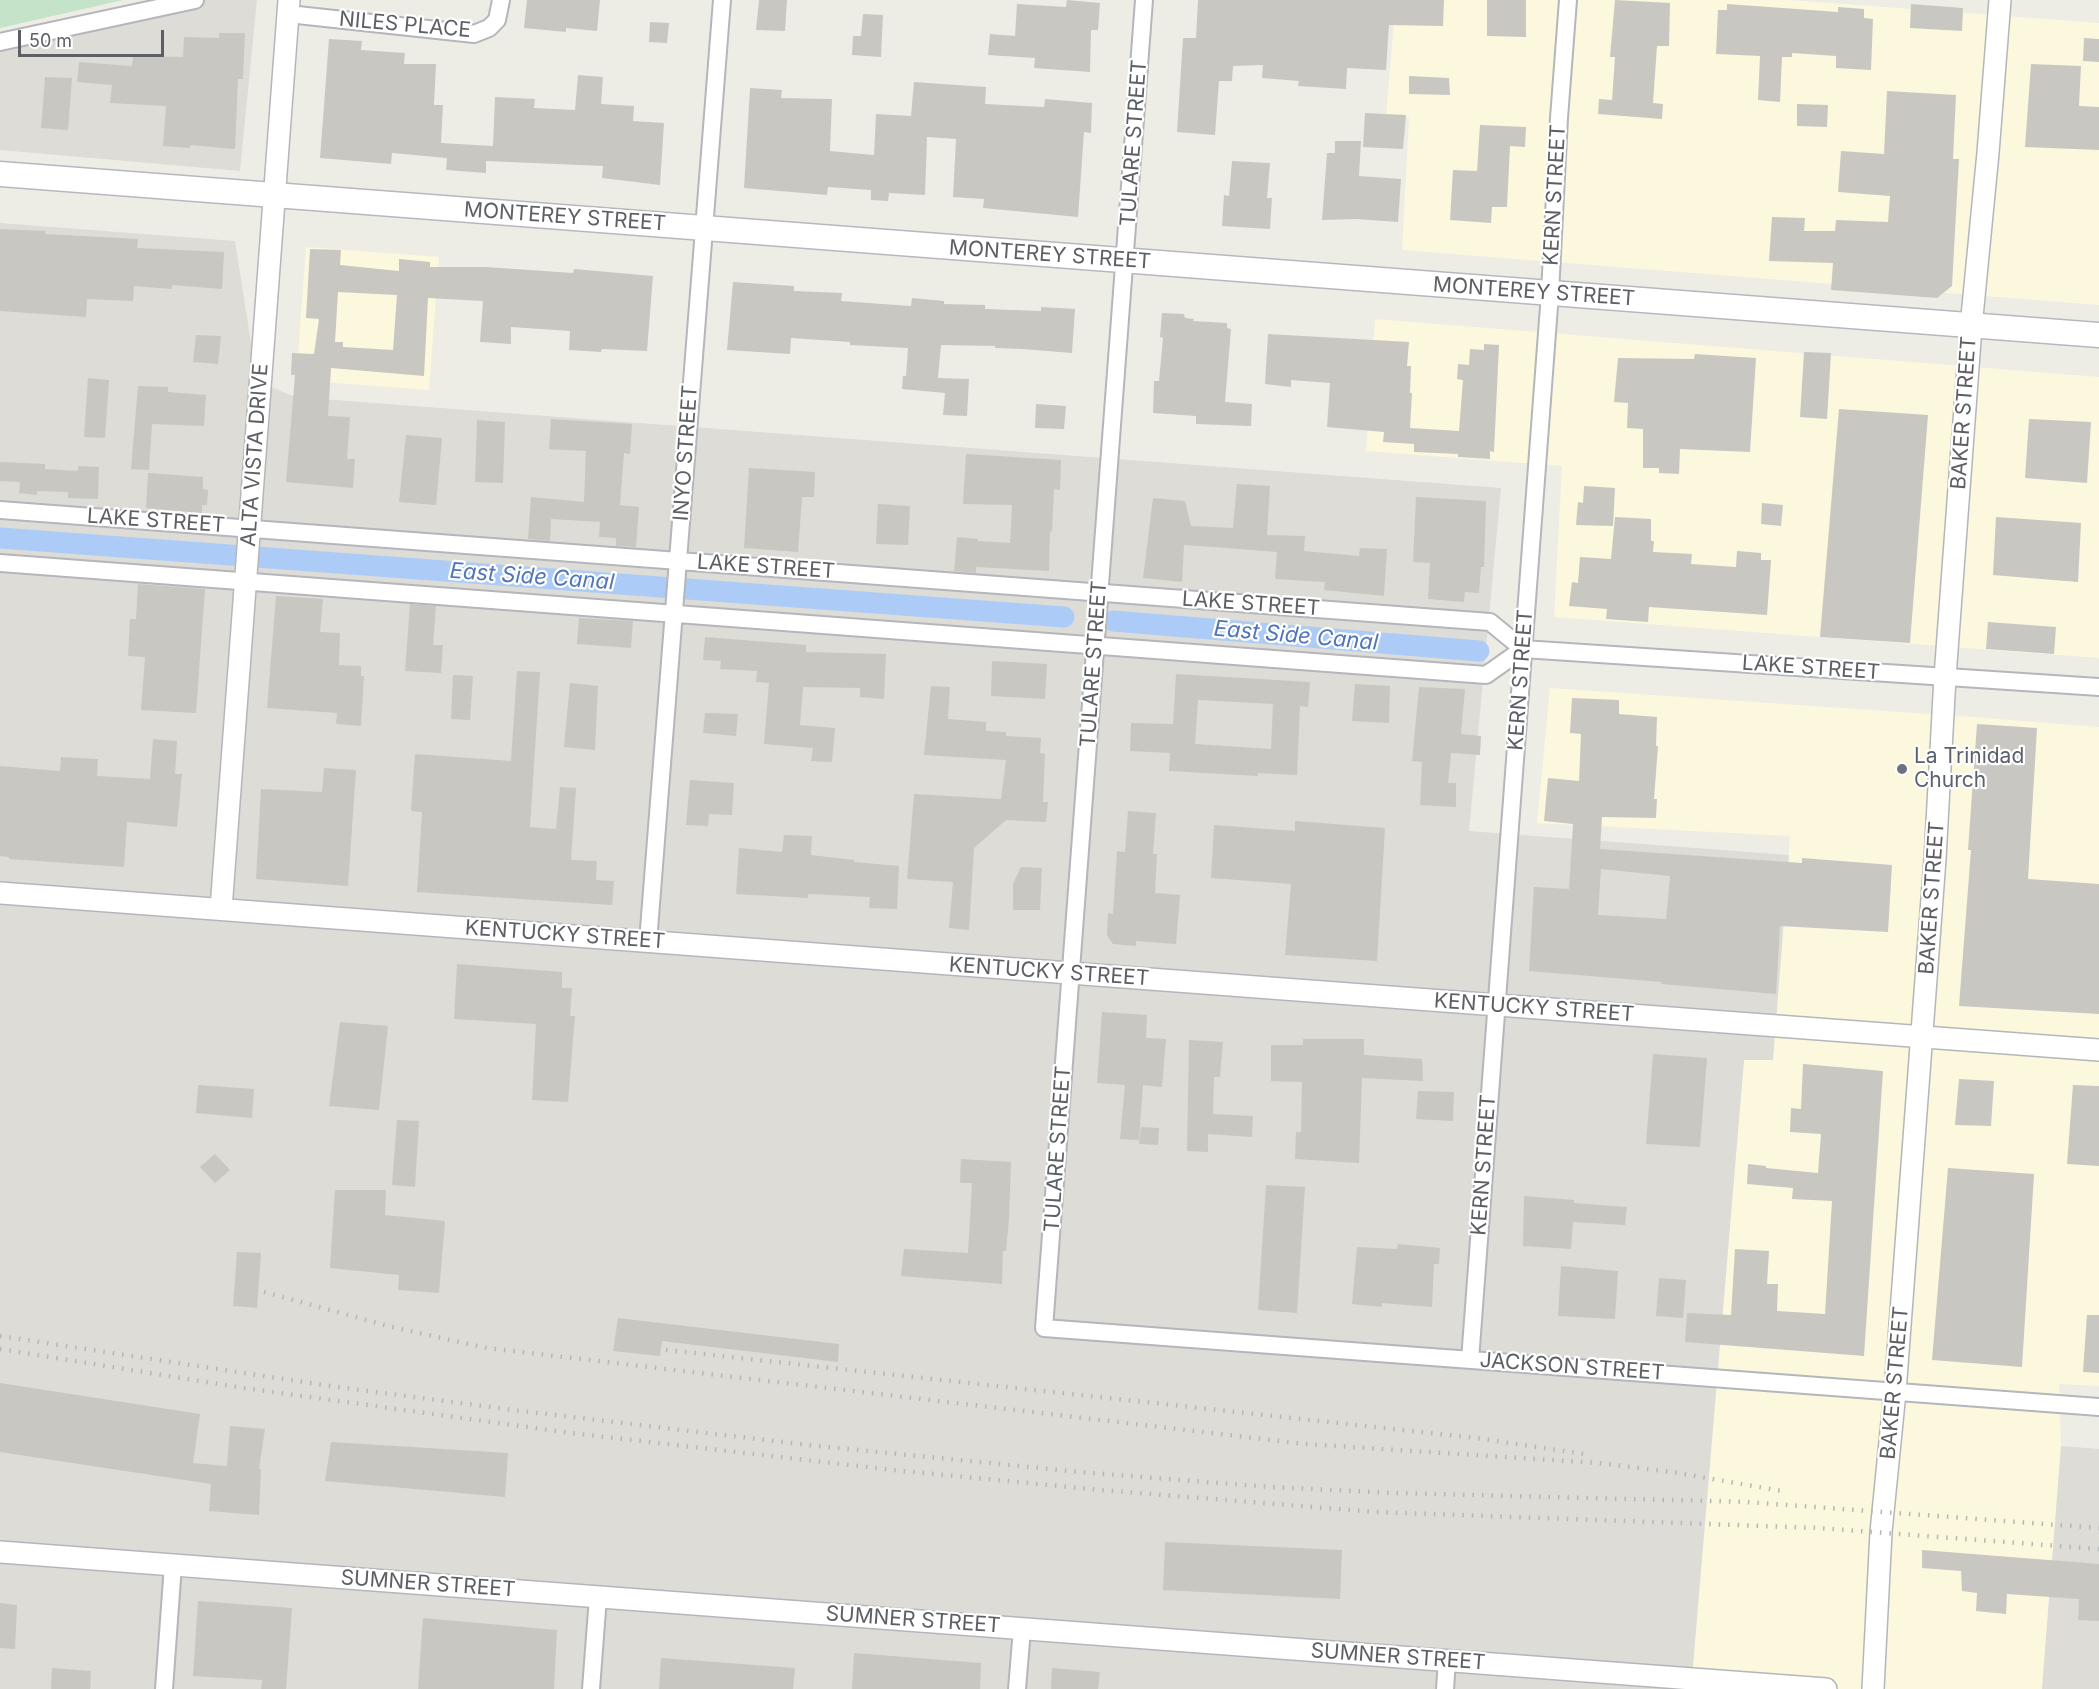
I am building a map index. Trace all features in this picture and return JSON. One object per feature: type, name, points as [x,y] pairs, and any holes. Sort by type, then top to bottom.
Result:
[{"type":"main road","name":"MONTEREY STREET","points":[[0,174],[1971,327],[2099,335]]},
{"type":"street","points":[[0,42],[195,0]]},
{"type":"street","name":"NILES PLACE","points":[[289,7],[474,34],[489,28],[497,20],[501,0]]},
{"type":"street","name":"INYO STREET","points":[[648,942],[722,0]]},
{"type":"street","name":"TULARE STREET","points":[[1044,1328],[1144,0]]},
{"type":"street","name":"KERN STREET","points":[[1470,1360],[1550,293],[1568,0]]},
{"type":"street","name":"BAKER STREET","points":[[1873,1689],[1881,1532],[1895,1392],[1922,1037],[1945,677],[1971,327],[2000,0]]},
{"type":"street","name":"ALTA VISTA DRIVE","points":[[221,909],[289,7]]},
{"type":"street","name":"LAKE STREET","points":[[0,510],[1490,622],[1523,649],[2099,687]]},
{"type":"street","points":[[0,563],[1486,675],[1523,649]]},
{"type":"street","name":"KENTUCKY STREET","points":[[0,893],[2099,1050]]},
{"type":"street","name":"JACKSON STREET","points":[[1044,1328],[2099,1407]]},
{"type":"street","name":"SUMNER STREET","points":[[0,1552],[1826,1689]]},
{"type":"street","points":[[164,1689],[173,1565]]},
{"type":"street","points":[[591,1689],[597,1597]]},
{"type":"street","points":[[1017,1689],[1022,1629]]},
{"type":"street","points":[[1445,1689],[1447,1660]]},
{"type":"shaded area","points":[[178,0],[257,0],[240,171],[0,150],[0,37]]},
{"type":"shaded area","points":[[1396,0],[1790,0],[2099,23],[2099,305],[1402,250],[1409,118],[1386,115]]},
{"type":"shaded area","points":[[0,223],[235,241],[257,381],[295,397],[1501,488],[1469,831],[1789,855],[1773,1060],[1744,1060],[1691,1689],[0,1689]]},
{"type":"shaded area","points":[[306,247],[439,257],[429,390],[296,380]]},
{"type":"shaded area","points":[[1375,319],[2099,377],[2099,658],[1554,617],[1562,466],[1366,451]]},
{"type":"shaded area","points":[[1550,688],[2099,727],[2099,1386],[2059,1384],[2061,1446],[2042,1689],[1691,1689],[1744,1060],[1773,1059],[1790,836],[1537,823]]},
{"type":"shaded area","points":[[2061,1446],[2099,1449],[2099,1689],[2042,1689]]},
{"type":"green space","points":[[0,0],[123,0],[0,28]]},
{"type":"building","points":[[527,0],[600,0],[597,31],[566,28],[566,32],[524,28]]},
{"type":"building","points":[[759,0],[787,0],[785,31],[756,30]]},
{"type":"building","points":[[1067,0],[1100,3],[1098,30],[1091,30],[1090,72],[1034,68],[1035,58],[988,55],[990,34],[1015,36],[1017,4],[1066,7]]},
{"type":"building","points":[[1198,0],[1444,0],[1443,26],[1389,25],[1386,70],[1347,68],[1346,89],[1298,86],[1299,81],[1262,78],[1263,65],[1233,66],[1232,81],[1219,81],[1215,135],[1177,132],[1183,38],[1196,38]]},
{"type":"building","points":[[1487,0],[1526,0],[1526,37],[1487,36]]},
{"type":"building","points":[[1615,0],[1670,3],[1669,46],[1657,46],[1653,103],[1663,104],[1662,119],[1598,114],[1599,99],[1612,100],[1615,57],[1610,57]]},
{"type":"building","points":[[1727,4],[1838,12],[1838,7],[1864,9],[1864,18],[1873,19],[1871,70],[1836,68],[1836,56],[1792,53],[1792,57],[1782,57],[1780,102],[1758,100],[1760,56],[1716,54],[1718,10],[1727,10]]},
{"type":"building","points":[[1911,4],[1963,8],[1962,31],[1910,28]]},
{"type":"building","points":[[863,14],[883,15],[881,57],[852,55],[853,36],[861,36]]},
{"type":"building","points":[[650,22],[669,23],[667,43],[649,42]]},
{"type":"building","points":[[219,33],[245,33],[243,79],[238,79],[235,149],[190,145],[190,148],[163,146],[166,106],[110,103],[112,85],[77,82],[79,62],[132,66],[133,56],[183,57],[184,37],[219,38]]},
{"type":"building","points":[[2084,38],[2099,39],[2099,62],[2083,61]]},
{"type":"building","points":[[329,39],[362,41],[361,50],[405,53],[404,64],[436,64],[434,105],[443,105],[441,143],[493,146],[495,97],[535,99],[534,108],[575,110],[578,75],[603,77],[601,104],[634,106],[633,121],[664,123],[660,185],[602,178],[603,166],[486,161],[486,173],[446,170],[447,158],[392,153],[391,164],[320,158]]},
{"type":"building","points":[[2031,64],[2081,66],[2079,106],[2099,107],[2099,150],[2025,147]]},
{"type":"building","points":[[1409,76],[1449,78],[1450,95],[1409,94]]},
{"type":"building","points":[[45,77],[72,78],[68,130],[41,128]]},
{"type":"building","points":[[914,82],[986,87],[985,104],[1044,107],[1045,99],[1092,103],[1091,133],[1084,132],[1078,217],[983,208],[984,199],[953,197],[956,139],[927,137],[925,195],[889,193],[888,201],[871,200],[871,190],[828,187],[827,195],[744,188],[750,88],[782,90],[781,98],[832,99],[830,151],[874,155],[876,114],[911,116]]},
{"type":"building","points":[[1887,91],[1956,95],[1953,159],[1959,159],[1952,286],[1937,298],[1831,290],[1833,263],[1769,261],[1772,217],[1805,218],[1804,231],[1835,231],[1836,220],[1888,222],[1890,196],[1838,192],[1841,151],[1884,154]]},
{"type":"building","points":[[1797,104],[1828,105],[1827,127],[1797,126]]},
{"type":"building","points":[[1365,113],[1406,115],[1403,149],[1363,147]]},
{"type":"building","points":[[1480,125],[1526,127],[1525,147],[1510,146],[1507,207],[1492,207],[1491,223],[1450,220],[1453,170],[1477,171]]},
{"type":"building","points":[[1335,141],[1361,141],[1359,176],[1401,179],[1398,222],[1356,219],[1322,220],[1327,153],[1335,153]]},
{"type":"building","points":[[1232,161],[1270,163],[1267,198],[1272,198],[1270,229],[1222,226],[1224,195],[1229,196]]},
{"type":"building","points":[[0,229],[138,239],[137,248],[224,252],[222,289],[172,285],[172,289],[134,286],[133,301],[87,299],[86,317],[0,311]]},
{"type":"building","points":[[310,249],[341,250],[340,265],[399,271],[399,259],[430,262],[430,267],[486,267],[573,273],[574,269],[653,276],[647,351],[569,350],[570,331],[511,327],[511,344],[480,342],[483,301],[428,298],[424,376],[331,368],[328,416],[350,417],[347,459],[355,459],[353,488],[286,482],[295,375],[291,375],[292,353],[314,354],[319,319],[306,318]],"holes":[[[338,292],[397,295],[393,350],[343,347],[343,342],[335,342]]]},
{"type":"building","points":[[733,282],[794,286],[794,291],[842,293],[841,301],[911,306],[912,298],[944,301],[944,304],[985,305],[985,309],[1041,311],[1041,307],[1075,309],[1072,353],[995,348],[995,346],[941,345],[938,378],[969,379],[967,416],[943,415],[945,393],[902,389],[903,376],[906,376],[908,348],[850,345],[850,342],[791,338],[790,354],[727,350]]},
{"type":"building","points":[[1162,313],[1184,314],[1185,318],[1194,319],[1193,321],[1227,323],[1227,328],[1231,329],[1225,402],[1252,404],[1251,426],[1196,424],[1196,416],[1153,413],[1154,381],[1159,381],[1163,338],[1160,337]]},
{"type":"building","points":[[1268,334],[1409,342],[1407,366],[1411,366],[1410,393],[1412,393],[1410,428],[1459,431],[1463,380],[1457,379],[1458,364],[1469,365],[1470,349],[1484,350],[1484,344],[1499,345],[1494,452],[1490,451],[1490,459],[1458,457],[1458,454],[1414,452],[1414,444],[1383,442],[1384,432],[1327,427],[1330,383],[1291,380],[1291,387],[1265,384]]},
{"type":"building","points":[[196,335],[221,336],[218,364],[193,362]]},
{"type":"building","points":[[1804,352],[1831,353],[1827,419],[1800,417]]},
{"type":"building","points":[[1695,354],[1756,358],[1750,452],[1680,449],[1679,474],[1659,473],[1659,468],[1643,468],[1643,429],[1627,428],[1628,403],[1614,402],[1618,358],[1694,359]]},
{"type":"building","points":[[88,378],[109,380],[105,438],[84,437]]},
{"type":"building","points":[[138,386],[168,387],[168,392],[206,395],[204,426],[152,424],[149,470],[131,469]]},
{"type":"building","points":[[1036,404],[1066,406],[1064,429],[1035,428]]},
{"type":"building","points":[[1839,409],[1928,415],[1910,643],[1820,637]]},
{"type":"building","points":[[551,419],[632,424],[630,454],[624,453],[620,505],[639,507],[636,547],[616,546],[616,538],[599,537],[600,522],[551,519],[550,541],[528,539],[531,497],[584,502],[586,451],[549,449]]},
{"type":"building","points":[[2029,419],[2091,422],[2087,483],[2025,478]]},
{"type":"building","points":[[477,420],[505,422],[503,483],[475,482]]},
{"type":"building","points":[[406,435],[442,438],[436,505],[399,502]]},
{"type":"building","points":[[966,454],[1061,460],[1060,490],[1054,489],[1049,571],[976,567],[976,573],[954,571],[957,537],[1010,543],[1012,505],[963,504]]},
{"type":"building","points":[[0,462],[45,464],[45,469],[78,471],[78,466],[99,467],[98,499],[68,498],[68,492],[37,491],[37,495],[19,493],[20,482],[0,481]]},
{"type":"building","points":[[749,468],[815,472],[814,497],[802,497],[798,552],[744,548]]},
{"type":"building","points":[[148,473],[203,477],[203,489],[208,490],[207,505],[202,505],[202,513],[146,508]]},
{"type":"building","points":[[1237,484],[1270,486],[1267,535],[1305,536],[1304,551],[1359,556],[1360,548],[1387,549],[1384,596],[1324,590],[1325,582],[1275,579],[1277,552],[1226,548],[1184,545],[1182,582],[1143,578],[1153,498],[1185,501],[1191,526],[1233,528]]},
{"type":"building","points":[[1584,486],[1615,488],[1613,526],[1576,525],[1578,502],[1583,503]]},
{"type":"building","points":[[1416,497],[1486,501],[1484,567],[1481,567],[1479,593],[1465,592],[1464,602],[1428,599],[1430,563],[1413,562]]},
{"type":"building","points":[[1762,503],[1783,505],[1781,526],[1761,524]]},
{"type":"building","points":[[878,504],[910,506],[908,545],[876,544]]},
{"type":"building","points":[[1615,517],[1651,519],[1653,552],[1692,554],[1691,564],[1736,567],[1737,551],[1761,553],[1761,560],[1771,560],[1767,615],[1649,607],[1648,622],[1606,619],[1607,609],[1569,606],[1572,582],[1578,583],[1580,557],[1611,559]]},
{"type":"building","points":[[1996,517],[2081,523],[2078,582],[1993,575]]},
{"type":"building","points":[[138,584],[205,589],[196,713],[141,710],[145,657],[128,656],[130,619],[136,619]]},
{"type":"building","points":[[276,596],[323,599],[320,632],[340,633],[339,665],[361,666],[361,676],[364,676],[361,726],[336,724],[337,713],[267,708]]},
{"type":"building","points":[[410,604],[436,606],[433,645],[443,645],[441,673],[405,671]]},
{"type":"building","points":[[579,618],[633,621],[631,648],[577,644]]},
{"type":"building","points":[[1988,622],[2056,627],[2054,654],[1986,649]]},
{"type":"building","points":[[705,637],[806,645],[806,652],[886,654],[884,699],[860,697],[860,688],[803,687],[800,725],[835,728],[832,762],[811,761],[813,748],[764,744],[769,683],[756,682],[757,671],[720,669],[721,661],[703,660]]},
{"type":"building","points":[[992,661],[1047,664],[1045,699],[991,696]]},
{"type":"building","points":[[517,671],[540,672],[530,827],[556,829],[560,787],[576,788],[571,860],[597,861],[596,880],[614,881],[612,905],[417,892],[422,812],[411,811],[415,754],[511,761]]},
{"type":"building","points":[[1176,674],[1310,682],[1308,707],[1300,706],[1297,775],[1258,773],[1258,776],[1169,771],[1170,753],[1130,751],[1131,723],[1173,724]],"holes":[[[1198,700],[1273,704],[1271,749],[1195,744]]]},
{"type":"building","points":[[453,675],[473,676],[470,720],[451,719]]},
{"type":"building","points":[[570,683],[598,686],[595,750],[564,747]]},
{"type":"building","points":[[1355,684],[1390,686],[1389,723],[1352,721]]},
{"type":"building","points":[[931,686],[950,687],[948,719],[986,722],[986,731],[1006,732],[1006,736],[1041,738],[1040,753],[1045,754],[1043,802],[1048,802],[1046,822],[1006,820],[974,848],[969,930],[949,928],[953,882],[907,879],[914,794],[1001,799],[1006,760],[924,755]]},
{"type":"building","points":[[1419,687],[1465,689],[1461,734],[1481,736],[1480,755],[1451,753],[1448,783],[1456,783],[1456,807],[1420,805],[1422,762],[1412,761]]},
{"type":"building","points":[[1572,698],[1619,700],[1619,714],[1657,717],[1656,746],[1658,746],[1654,799],[1657,799],[1656,818],[1602,817],[1600,849],[1802,863],[1802,858],[1892,865],[1888,932],[1780,926],[1776,994],[1529,971],[1534,887],[1569,889],[1573,824],[1544,821],[1548,778],[1579,781],[1581,734],[1570,733]],"holes":[[[1601,869],[1670,876],[1666,919],[1598,915]]]},
{"type":"building","points":[[705,713],[738,714],[736,736],[703,733]]},
{"type":"building","points":[[1977,724],[2037,728],[2028,879],[2099,884],[2099,1014],[1959,1006],[1971,850],[1968,850]]},
{"type":"building","points":[[153,739],[177,741],[175,774],[182,774],[177,827],[127,822],[124,867],[9,859],[9,857],[0,856],[0,766],[60,771],[61,757],[98,759],[97,776],[150,779]]},
{"type":"building","points":[[324,768],[356,770],[348,886],[256,879],[261,789],[322,792]]},
{"type":"building","points":[[690,780],[734,783],[732,815],[709,814],[708,826],[686,825]]},
{"type":"building","points":[[1128,811],[1156,813],[1153,854],[1157,854],[1155,893],[1180,895],[1176,944],[1136,941],[1136,946],[1113,944],[1107,935],[1108,913],[1113,914],[1117,851],[1125,852]]},
{"type":"building","points":[[1295,821],[1385,828],[1377,961],[1285,955],[1291,884],[1211,878],[1214,825],[1295,831]]},
{"type":"building","points":[[784,835],[812,836],[811,855],[899,866],[897,909],[869,908],[870,897],[808,894],[808,898],[736,894],[739,848],[782,852]]},
{"type":"building","points":[[1021,867],[1042,868],[1040,910],[1013,910],[1013,884]]},
{"type":"building","points":[[457,964],[562,972],[562,988],[572,988],[570,1016],[575,1016],[568,1102],[532,1100],[536,1024],[454,1019]]},
{"type":"building","points":[[1102,1012],[1147,1015],[1146,1038],[1166,1039],[1162,1087],[1143,1085],[1139,1140],[1120,1139],[1125,1085],[1097,1083]]},
{"type":"building","points":[[340,1022],[388,1026],[379,1110],[329,1106]]},
{"type":"building","points":[[1303,1039],[1364,1039],[1364,1055],[1422,1059],[1423,1081],[1362,1078],[1359,1163],[1295,1159],[1296,1132],[1301,1132],[1302,1082],[1271,1081],[1271,1045],[1303,1045]]},
{"type":"building","points":[[1189,1040],[1223,1042],[1220,1077],[1214,1077],[1213,1114],[1253,1116],[1252,1137],[1208,1134],[1208,1152],[1187,1151]]},
{"type":"building","points":[[1653,1054],[1707,1058],[1700,1147],[1646,1144]]},
{"type":"building","points":[[1803,1064],[1883,1071],[1864,1356],[1685,1342],[1687,1313],[1731,1315],[1735,1249],[1769,1251],[1767,1284],[1778,1284],[1777,1311],[1825,1314],[1832,1201],[1792,1199],[1793,1188],[1747,1184],[1748,1164],[1818,1173],[1821,1134],[1790,1132],[1791,1108],[1801,1109]]},
{"type":"building","points":[[1959,1079],[1994,1081],[1991,1126],[1955,1125]]},
{"type":"building","points":[[198,1085],[254,1089],[252,1118],[196,1113]]},
{"type":"building","points":[[2073,1085],[2099,1086],[2099,1166],[2067,1164]]},
{"type":"building","points":[[1418,1091],[1454,1092],[1453,1121],[1416,1119]]},
{"type":"building","points":[[397,1120],[419,1121],[415,1187],[392,1185]]},
{"type":"building","points":[[1141,1127],[1159,1128],[1158,1145],[1139,1144]]},
{"type":"building","points":[[215,1154],[230,1170],[215,1183],[200,1167]]},
{"type":"building","points":[[961,1159],[1011,1162],[1009,1219],[1006,1251],[1003,1251],[1002,1284],[901,1276],[904,1249],[968,1253],[972,1183],[960,1183]]},
{"type":"building","points":[[1948,1168],[2034,1174],[2022,1367],[1932,1360]]},
{"type":"building","points":[[1266,1185],[1305,1187],[1297,1313],[1258,1310]]},
{"type":"building","points":[[335,1190],[386,1190],[385,1215],[445,1221],[439,1293],[398,1290],[399,1275],[330,1268]]},
{"type":"building","points":[[1524,1196],[1627,1207],[1625,1225],[1573,1222],[1571,1249],[1523,1246]]},
{"type":"building","points":[[1398,1244],[1440,1248],[1439,1264],[1434,1264],[1432,1307],[1382,1303],[1382,1307],[1352,1304],[1357,1247],[1397,1249]]},
{"type":"building","points":[[237,1252],[261,1253],[257,1308],[233,1306]]},
{"type":"building","points":[[1561,1266],[1618,1271],[1615,1319],[1558,1316]]},
{"type":"building","points":[[1659,1278],[1686,1280],[1683,1318],[1656,1316]]},
{"type":"building","points":[[2087,1315],[2099,1315],[2099,1373],[2083,1372]]},
{"type":"building","points":[[618,1318],[839,1344],[838,1362],[662,1341],[660,1356],[613,1351]]},
{"type":"building","points":[[0,1383],[200,1414],[193,1463],[227,1466],[230,1426],[265,1429],[259,1469],[261,1469],[259,1515],[209,1511],[211,1484],[0,1452]]},
{"type":"building","points":[[331,1442],[508,1453],[505,1497],[325,1481]]},
{"type":"building","points":[[1165,1542],[1342,1550],[1340,1599],[1163,1590]]},
{"type":"building","points":[[1922,1550],[2099,1564],[2099,1621],[2078,1620],[2079,1599],[2007,1594],[2006,1614],[1976,1611],[1977,1593],[1962,1591],[1961,1571],[1922,1568]]},
{"type":"building","points":[[198,1601],[292,1608],[286,1689],[261,1689],[262,1680],[193,1676]]},
{"type":"building","points":[[0,1603],[17,1605],[15,1649],[0,1648]]},
{"type":"building","points":[[423,1618],[557,1630],[554,1689],[418,1689]]},
{"type":"building","points":[[854,1653],[981,1663],[980,1689],[852,1689]]},
{"type":"building","points":[[661,1658],[795,1668],[793,1689],[659,1689]]},
{"type":"building","points":[[52,1668],[91,1671],[90,1689],[51,1689]]},
{"type":"building","points":[[1052,1668],[1100,1672],[1098,1689],[1051,1689]]},
{"type":"waterway","name":"East Side Canal","points":[[0,538],[1064,617]]},
{"type":"waterway","name":"East Side Canal","points":[[1113,621],[1479,651]]},
{"type":"railway","points":[[264,1292],[392,1327],[487,1348],[1305,1444],[1598,1463],[1672,1472],[1782,1491]]},
{"type":"railway","points":[[0,1336],[323,1385],[513,1410],[808,1445],[1080,1472],[1270,1487],[1394,1493],[1747,1502],[2099,1528]]},
{"type":"railway","points":[[0,1349],[244,1388],[571,1433],[893,1470],[1101,1490],[1376,1512],[1819,1528],[2099,1549]]},
{"type":"railway","points":[[666,1350],[1476,1438],[1584,1454]]},
{"type":"place","name":"La Trinidad Church","points":[[1902,769]]}]
